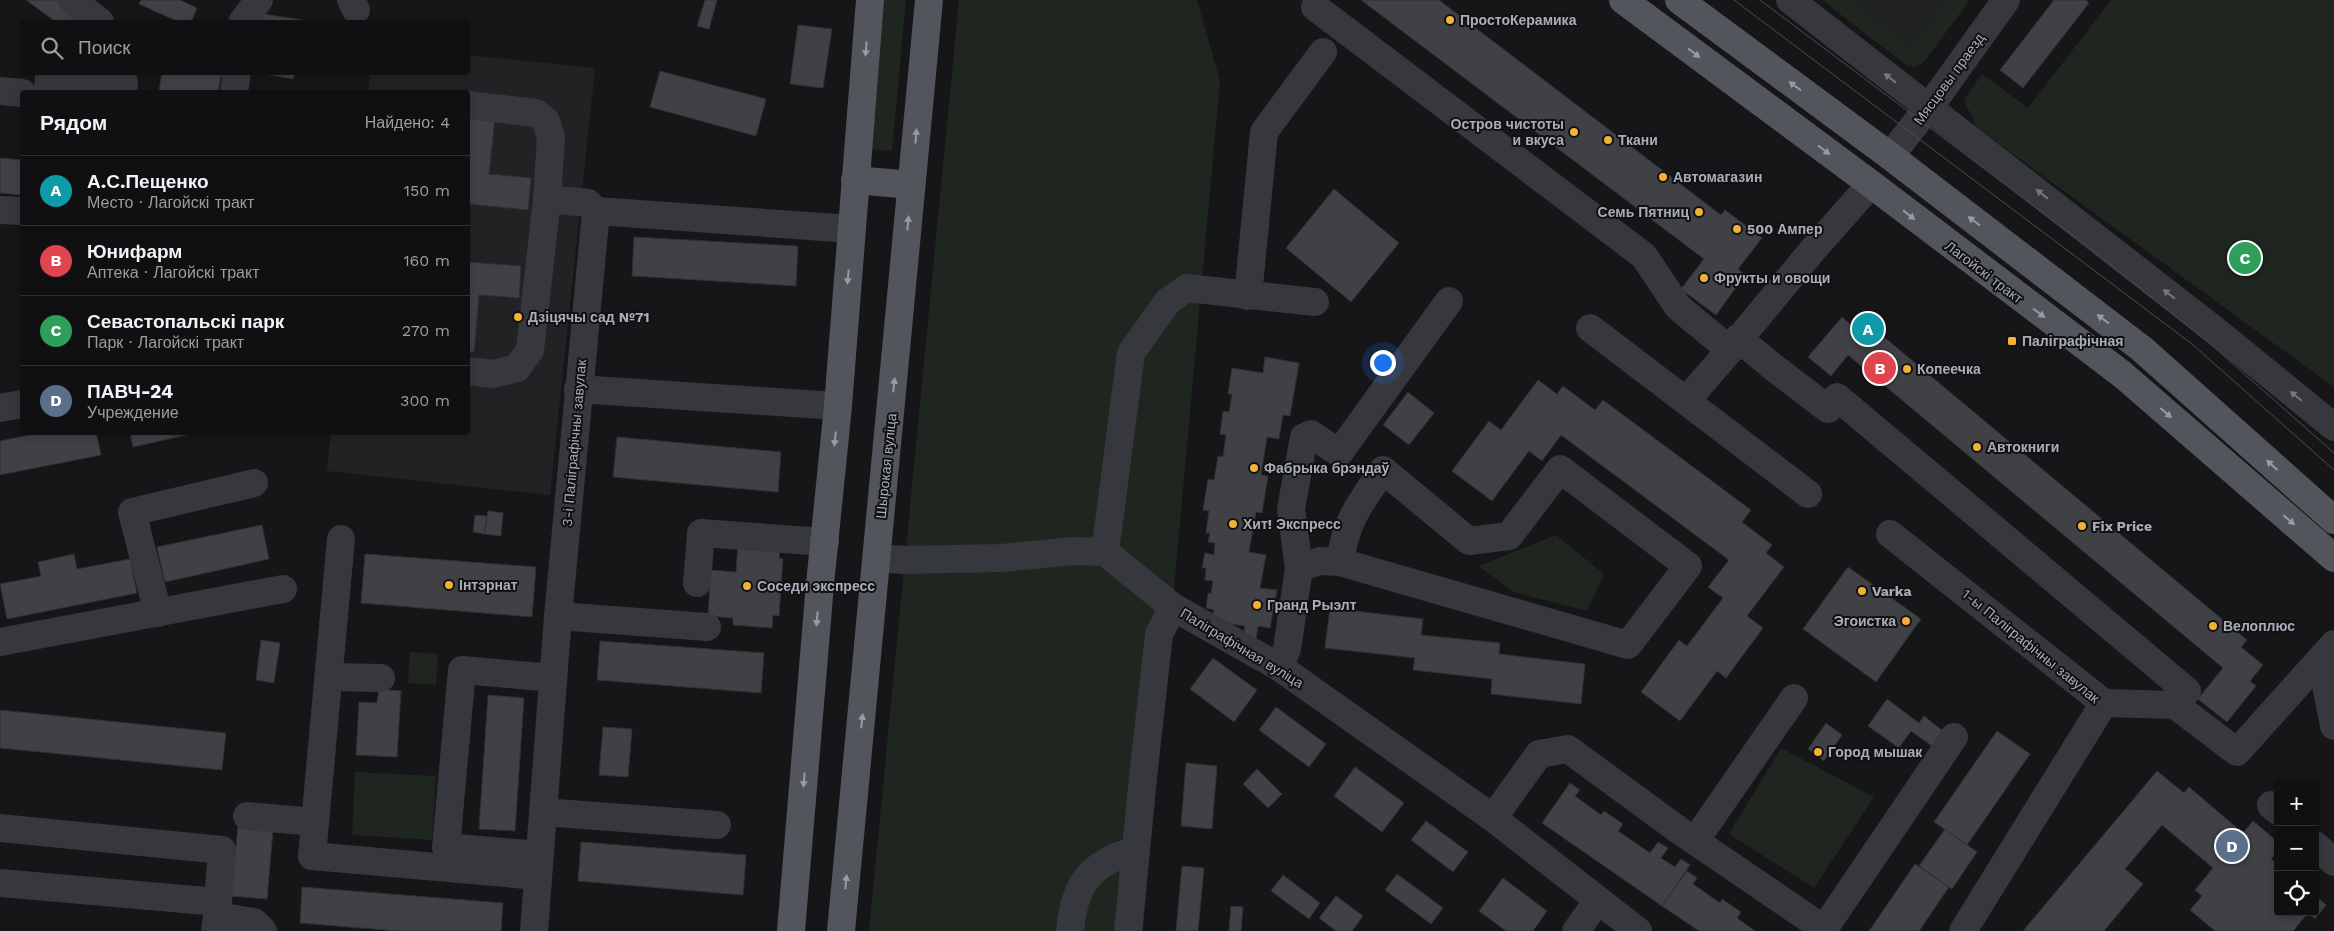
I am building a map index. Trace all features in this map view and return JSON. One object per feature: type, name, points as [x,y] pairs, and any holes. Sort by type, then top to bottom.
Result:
[{"type":"main road","points":[[791,931],[824,542],[838,406],[870,0]]},
{"type":"main road","name":"Шырокая вуліца","points":[[842,931],[929,0]]},
{"type":"main road","name":"Лагойскі тракт","points":[[1623,0],[1871,184],[2122,375],[2334,558]]},
{"type":"main road","points":[[1679,0],[1890,156],[2142,349],[2334,520]]},
{"type":"main road","points":[[1871,184],[1890,156]]},
{"type":"main road","points":[[855,180],[911,185]]},
{"type":"street","points":[[72,0],[97,20]]},
{"type":"street","points":[[243,20],[258,0]]},
{"type":"street","points":[[1790,0],[2216,331],[2334,427]]},
{"type":"street","name":"Мясцовы праезд","points":[[1890,156],[1929,107],[2006,0]]},
{"type":"street","points":[[1315,7],[1644,256],[1678,307],[1772,367],[1828,409],[1838,397],[2187,691],[2176,705]]},
{"type":"street","points":[[1248,296],[1264,132],[1323,52]]},
{"type":"street","points":[[48,90],[49,75],[124,82],[123,90]]},
{"type":"street","points":[[234,90],[237,75]]},
{"type":"street","points":[[0,91],[20,93]]},
{"type":"street","points":[[470,105],[536,113],[546,121],[551,138],[547,199],[530,350],[517,368],[493,374],[470,371]]},
{"type":"street","points":[[1686,401],[1871,184]]},
{"type":"street","points":[[547,199],[588,203],[596,211],[852,229]]},
{"type":"street","points":[[0,210],[20,212]]},
{"type":"street","name":"3-і Паліграфічны завулак","points":[[534,931],[558,616],[596,211]]},
{"type":"street","points":[[877,558],[924,560],[1002,558],[1073,551],[1105,552],[1131,353],[1168,301],[1187,288],[1315,302]]},
{"type":"street","points":[[1279,667],[1287,649],[1299,568],[1291,510],[1304,437],[1311,434],[1339,452],[1449,301]]},
{"type":"street","points":[[1590,328],[1808,494]]},
{"type":"street","points":[[578,389],[838,406]]},
{"type":"street","points":[[0,408],[20,404]]},
{"type":"street","points":[[1299,568],[1320,561],[1340,562],[1628,645],[1688,566],[1560,469],[1509,536],[1469,541],[1384,470],[1351,518],[1343,540],[1340,562]]},
{"type":"street","points":[[158,613],[132,512],[254,483]]},
{"type":"street","points":[[697,583],[700,533],[824,542]]},
{"type":"street","name":"1-ы Паліграфічны завулак","points":[[1890,534],[2104,703],[1963,931]]},
{"type":"street","points":[[341,539],[312,856],[538,865]]},
{"type":"street","name":"Паліграфічная вуліца","points":[[1105,552],[1173,607],[1279,667],[1493,818],[1638,931]]},
{"type":"street","points":[[0,642],[283,589]]},
{"type":"street","points":[[1128,931],[1159,634],[1173,607]]},
{"type":"street","points":[[558,616],[707,627]]},
{"type":"street","points":[[2104,703],[2176,705],[2237,752],[2328,652]]},
{"type":"street","points":[[2328,652],[2334,726]]},
{"type":"street","points":[[538,865],[446,847],[462,670],[553,678]]},
{"type":"street","points":[[329,677],[382,678]]},
{"type":"street","points":[[1694,841],[1794,698]]},
{"type":"street","points":[[1493,818],[1539,754],[1568,749],[1694,841],[1824,929],[1954,736]]},
{"type":"street","points":[[543,812],[717,825]]},
{"type":"street","points":[[246,816],[315,822]]},
{"type":"street","points":[[0,828],[222,850],[216,916]]},
{"type":"street","points":[[2319,849],[2334,862]]},
{"type":"street","points":[[1070,931],[1072,912],[1079,887],[1090,874],[1115,856],[1136,850]]},
{"type":"street","points":[[0,883],[254,922],[263,931]]},
{"type":"street","points":[[1576,931],[1598,900]]},
{"type":"shaded area","points":[[881,0],[906,0],[892,151],[868,149]]},
{"type":"shaded area","points":[[959,0],[1197,0],[1220,81],[1143,931],[869,931]]},
{"type":"shaded area","points":[[1822,0],[1852,0],[1911,45],[1945,0],[1970,0],[1923,63],[1915,67],[1906,65]]},
{"type":"shaded area","points":[[1852,0],[1945,0],[1911,45]]},
{"type":"shaded area","points":[[2111,0],[2334,0],[2334,387],[1977,128],[1964,100],[1982,74],[2028,108]]},
{"type":"shaded area","name":"Дзіцячы сад №71","points":[[470,55],[595,68],[550,495],[327,471],[331,435],[470,435],[470,90],[368,90],[370,75],[470,75]]},
{"type":"shaded area","points":[[1556,535],[1604,574],[1587,611],[1513,592],[1479,566]]},
{"type":"shaded area","points":[[410,652],[438,654],[436,685],[408,683]]},
{"type":"shaded area","points":[[1781,748],[1874,797],[1814,888],[1729,834]]},
{"type":"shaded area","points":[[355,772],[436,776],[432,840],[352,835]]},
{"type":"building","points":[[26,0],[63,0],[80,13],[75,20],[53,20]]},
{"type":"building","points":[[141,0],[180,0],[197,8],[192,20],[175,20],[139,4]]},
{"type":"building","points":[[705,0],[717,0],[709,29],[697,26]]},
{"type":"building","points":[[1361,0],[1439,0],[1721,215],[1725,210],[1762,238],[1738,269],[1745,275],[1716,315],[1681,289],[1704,259]]},
{"type":"building","points":[[2054,0],[2086,0],[2089,3],[2023,88],[2000,70]]},
{"type":"building","points":[[263,14],[303,20],[262,20]]},
{"type":"building","points":[[798,25],[832,29],[823,88],[790,84]]},
{"type":"building","points":[[660,71],[766,99],[756,136],[650,107]]},
{"type":"building","points":[[162,75],[221,75],[218,90],[159,90]]},
{"type":"building","points":[[270,75],[294,75],[293,79]]},
{"type":"building","points":[[470,115],[495,117],[489,174],[531,178],[528,210],[470,204]]},
{"type":"building","points":[[0,158],[20,160],[20,195],[0,193]]},
{"type":"building","points":[[1334,189],[1399,243],[1351,302],[1286,248]]},
{"type":"building","points":[[634,237],[798,246],[796,286],[632,276]]},
{"type":"building","points":[[470,262],[521,266],[519,298],[479,295],[474,352],[470,352]]},
{"type":"building","points":[[1842,317],[1858,331],[1866,322],[2247,640],[2241,647],[2263,665],[2250,681],[2256,686],[2227,722],[2198,699],[2223,668],[1848,355],[1831,376],[1808,357]]},
{"type":"building","points":[[1265,357],[1299,363],[1290,416],[1283,415],[1279,439],[1267,437],[1261,475],[1268,476],[1262,513],[1256,512],[1249,552],[1266,555],[1260,588],[1277,590],[1270,628],[1258,626],[1256,640],[1243,638],[1245,626],[1212,621],[1214,610],[1206,608],[1208,593],[1211,594],[1213,581],[1205,580],[1206,568],[1202,568],[1205,553],[1214,555],[1215,543],[1208,542],[1210,533],[1206,533],[1209,511],[1203,510],[1208,479],[1214,480],[1218,456],[1223,457],[1226,435],[1220,434],[1223,411],[1229,412],[1232,394],[1228,394],[1232,368],[1263,373]]},
{"type":"building","points":[[1538,380],[1557,394],[1563,386],[1595,410],[1603,400],[1751,510],[1742,522],[1772,545],[1766,553],[1784,567],[1747,616],[1763,628],[1726,678],[1717,671],[1680,721],[1641,692],[1679,640],[1687,646],[1723,598],[1708,587],[1729,560],[1561,435],[1542,461],[1529,451],[1492,501],[1452,471],[1489,421],[1501,430]]},
{"type":"building","points":[[1408,392],[1434,413],[1409,445],[1383,425]]},
{"type":"building","points":[[29,435],[97,435],[101,455],[0,475],[0,441]]},
{"type":"building","points":[[131,435],[187,435],[133,447]]},
{"type":"building","points":[[617,437],[781,452],[778,492],[613,477]]},
{"type":"building","points":[[488,511],[503,513],[501,536],[484,534]]},
{"type":"building","points":[[475,515],[487,516],[484,534],[473,532]]},
{"type":"building","points":[[262,525],[269,559],[165,582],[157,547]]},
{"type":"building","points":[[738,545],[780,548],[779,558],[783,559],[779,616],[773,615],[772,628],[733,625],[733,618],[708,616],[711,570],[736,572]]},
{"type":"building","points":[[74,554],[77,569],[130,559],[137,593],[7,619],[0,584],[41,576],[38,562]]},
{"type":"building","name":"Інтэрнат","points":[[365,554],[536,567],[532,617],[361,603]]},
{"type":"building","points":[[1848,567],[1921,619],[1876,682],[1803,629]]},
{"type":"building","points":[[1330,608],[1423,619],[1421,635],[1500,643],[1499,654],[1585,664],[1581,704],[1491,694],[1492,679],[1413,670],[1415,658],[1325,648]]},
{"type":"building","points":[[261,640],[280,643],[274,683],[256,680]]},
{"type":"building","points":[[600,641],[764,653],[761,693],[597,680]]},
{"type":"building","points":[[1213,658],[1257,690],[1234,722],[1190,689]]},
{"type":"building","points":[[379,689],[401,691],[397,757],[356,755],[359,702],[377,703]]},
{"type":"building","points":[[488,695],[524,698],[515,831],[479,829]]},
{"type":"building","points":[[1887,699],[1919,723],[1924,716],[1943,731],[1932,746],[1911,731],[1899,748],[1868,726]]},
{"type":"building","points":[[1276,707],[1326,744],[1309,767],[1259,730]]},
{"type":"building","points":[[0,710],[226,733],[222,770],[0,748]]},
{"type":"building","points":[[1826,723],[1842,735],[1824,761],[1808,749]]},
{"type":"building","points":[[603,727],[632,729],[628,777],[599,775]]},
{"type":"building","points":[[1997,731],[2030,754],[1967,845],[1934,822]]},
{"type":"building","points":[[1186,763],[1217,766],[1212,829],[1181,826]]},
{"type":"building","points":[[1355,767],[1404,803],[1382,832],[1334,796]]},
{"type":"building","points":[[1257,769],[1282,794],[1268,808],[1243,784]]},
{"type":"building","points":[[2157,771],[2184,793],[2189,787],[2243,833],[2253,821],[2274,839],[2274,856],[2271,859],[2274,861],[2274,916],[2306,916],[2293,931],[2215,931],[2190,910],[2202,896],[2195,890],[2213,868],[2162,825],[2125,869],[2143,884],[2104,931],[2023,931]]},
{"type":"building","points":[[1570,783],[1580,790],[1575,796],[1601,815],[1604,811],[1623,824],[1618,831],[1650,853],[1658,842],[1668,848],[1661,858],[1675,867],[1681,859],[1690,865],[1662,906],[1542,823]]},
{"type":"building","points":[[1426,821],[1468,852],[1453,872],[1411,840]]},
{"type":"building","points":[[238,827],[273,830],[267,899],[231,896]]},
{"type":"building","points":[[1945,829],[1977,852],[1952,889],[1919,866]]},
{"type":"building","points":[[581,842],[746,855],[743,895],[578,881]]},
{"type":"building","points":[[1915,864],[1949,887],[1919,931],[1869,931]]},
{"type":"building","points":[[1182,866],[1204,868],[1198,931],[1176,931]]},
{"type":"building","points":[[1687,871],[1697,878],[1693,884],[1720,903],[1722,899],[1741,912],[1737,918],[1755,931],[1699,931],[1662,906]]},
{"type":"building","points":[[1397,874],[1443,908],[1431,924],[1385,890]]},
{"type":"building","points":[[1283,875],[1320,903],[1309,919],[1271,891]]},
{"type":"building","points":[[1503,878],[1547,911],[1533,931],[1506,931],[1479,911]]},
{"type":"building","points":[[302,887],[503,903],[501,931],[398,931],[300,923]]},
{"type":"building","points":[[1336,896],[1363,916],[1352,931],[1336,931],[1319,918]]},
{"type":"building","points":[[2319,899],[2326,905],[2319,914]]},
{"type":"building","points":[[1231,906],[1243,907],[1241,931],[1229,931]]},
{"type":"tram line","points":[[1734,0],[2192,344],[2334,470]]},
{"type":"tram line","points":[[1760,0],[2087,246],[2214,347],[2334,453]]},
{"type":"place","name":"ПростоКерамика","points":[[1450,20]]},
{"type":"place","name":"Остров чистоты и вкуса","points":[[1574,132]]},
{"type":"place","name":"Ткани","points":[[1608,140]]},
{"type":"place","name":"Автомагазин","points":[[1663,177]]},
{"type":"place","name":"Семь Пятниц","points":[[1699,212]]},
{"type":"place","name":"500 Ампер","points":[[1737,229]]},
{"type":"place","name":"Севастопальскі парк","points":[[2245,258]]},
{"type":"place","name":"Фрукты и овощи","points":[[1704,278]]},
{"type":"place","name":"Дзіцячы сад №71","points":[[518,317]]},
{"type":"place","name":"А.С.Пещенко","points":[[1868,329]]},
{"type":"place","name":"Паліграфічная","points":[[2012,341]]},
{"type":"place","name":"Юнифарм","points":[[1880,368]]},
{"type":"place","name":"Копеечка","points":[[1907,369]]},
{"type":"place","name":"Автокниги","points":[[1977,447]]},
{"type":"place","name":"Фабрыка брэндаў","points":[[1254,468]]},
{"type":"place","name":"Хит! Экспресс","points":[[1233,524]]},
{"type":"place","name":"Fix Price","points":[[2082,526]]},
{"type":"place","name":"Інтэрнат","points":[[449,585]]},
{"type":"place","name":"Соседи экспресс","points":[[747,586]]},
{"type":"place","name":"Varka","points":[[1862,591]]},
{"type":"place","name":"Гранд Рыэлт","points":[[1257,605]]},
{"type":"place","name":"Эгоистка","points":[[1906,621]]},
{"type":"place","name":"Велоплюс","points":[[2213,626]]},
{"type":"place","name":"Город мышак","points":[[1818,752]]},
{"type":"place","name":"ПАВЧ-24","points":[[2232,846]]}]
